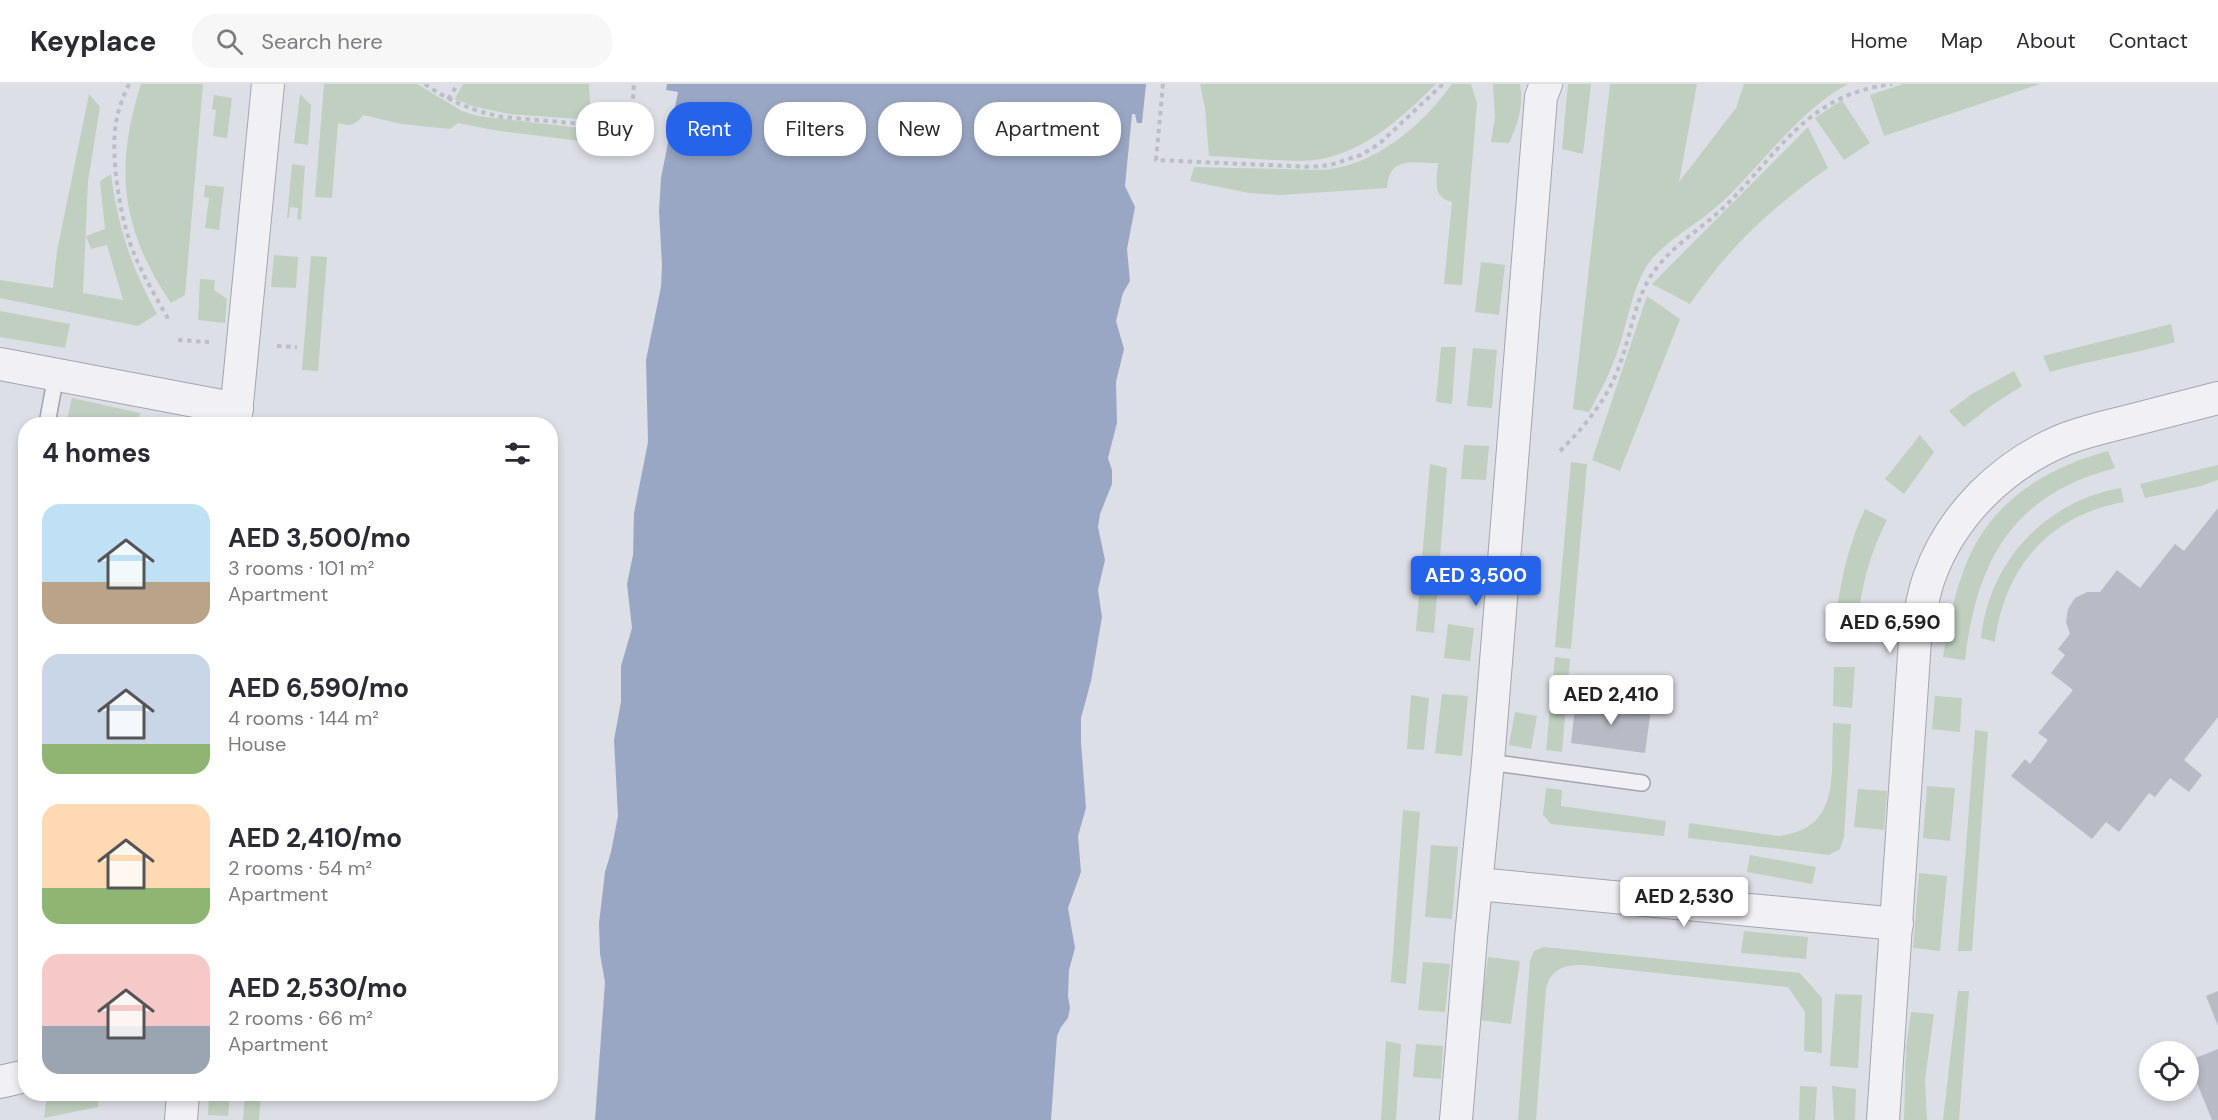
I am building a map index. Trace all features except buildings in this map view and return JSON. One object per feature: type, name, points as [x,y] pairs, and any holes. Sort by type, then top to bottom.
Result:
[{"type":"street","points":[[0,364],[236,417],[268,84]]},
{"type":"street","points":[[1456,1120],[1488,762],[1542,88]]},
{"type":"street","points":[[1883,1120],[1882,1107],[1897,924],[1915,640],[1920,608],[1929,577],[1943,547],[1961,519],[1982,494],[2006,472],[2034,454],[2064,440],[2095,430],[2218,398]]},
{"type":"street","points":[[1476,884],[1897,924]]},
{"type":"street","points":[[0,1082],[18,1078]]},
{"type":"street","points":[[181,1120],[182,1101]]},
{"type":"lane","points":[[48,417],[56,375]]},
{"type":"lane","points":[[1488,762],[1642,783]]},
{"type":"path","points":[[129,84],[120,106],[116,125],[115,162],[120,195],[134,255],[170,322]]},
{"type":"path","points":[[425,84],[466,108],[502,117],[631,128],[634,84]]},
{"type":"path","points":[[448,99],[458,84]]},
{"type":"path","points":[[1163,84],[1156,160],[1312,167],[1346,160],[1379,144],[1443,84]]},
{"type":"path","points":[[1560,451],[1584,427],[1602,401],[1622,358],[1642,292],[1651,276],[1673,249],[1721,209],[1768,157],[1809,118],[1850,94],[1870,87],[1892,84]]},
{"type":"path","points":[[178,340],[211,342]]},
{"type":"green space","points":[[141,84],[203,84],[185,295],[171,303],[141,250],[132,224],[127,198],[125,171],[127,144]]},
{"type":"green space","points":[[324,84],[417,84],[462,111],[478,116],[576,127],[576,140],[493,130],[458,123],[450,129],[402,124],[363,115],[352,124],[338,123],[332,198],[315,197]]},
{"type":"green space","points":[[463,84],[589,84],[590,102],[576,102],[576,119],[509,114],[472,106],[455,99]]},
{"type":"green space","points":[[1200,84],[1436,84],[1392,124],[1359,146],[1322,159],[1302,161],[1209,156],[1205,108]]},
{"type":"green space","points":[[1452,84],[1471,84],[1477,103],[1462,285],[1444,284],[1452,202],[1445,200],[1438,192],[1436,181],[1438,163],[1404,163],[1392,170],[1387,188],[1280,195],[1249,193],[1190,181],[1194,167],[1319,170],[1358,162],[1377,153],[1411,129],[1440,100]]},
{"type":"green space","points":[[1493,84],[1520,84],[1519,114],[1509,143],[1491,142],[1495,117]]},
{"type":"green space","points":[[1568,84],[1591,84],[1583,154],[1562,149]]},
{"type":"green space","points":[[1610,84],[1697,84],[1679,182],[1736,108],[1744,84],[1848,84],[1797,123],[1722,202],[1663,247],[1648,264],[1634,294],[1612,366],[1589,412],[1573,409]]},
{"type":"green space","points":[[1903,84],[2040,84],[1884,136],[1870,95]]},
{"type":"green space","points":[[89,94],[100,107],[88,181],[83,293],[123,300],[107,245],[91,249],[86,236],[105,229],[100,181],[111,174],[117,212],[127,246],[140,280],[157,314],[138,326],[0,298],[0,280],[53,288],[57,251]]},
{"type":"green space","points":[[300,94],[311,105],[308,145],[294,143]]},
{"type":"green space","points":[[214,95],[232,98],[227,138],[213,136],[216,110],[212,109]]},
{"type":"green space","points":[[1842,100],[1870,143],[1844,160],[1815,118]]},
{"type":"green space","points":[[1808,127],[1828,168],[1788,198],[1753,229],[1720,264],[1690,304],[1652,284]]},
{"type":"green space","points":[[292,164],[305,166],[301,220],[297,219],[298,208],[290,207],[289,218],[287,218]]},
{"type":"green space","points":[[205,185],[224,187],[219,230],[205,228],[209,198],[204,197]]},
{"type":"green space","points":[[274,255],[298,257],[296,288],[271,287]]},
{"type":"green space","points":[[311,256],[327,257],[318,371],[302,370]]},
{"type":"green space","points":[[1481,262],[1505,265],[1499,315],[1475,312]]},
{"type":"green space","points":[[200,279],[215,280],[214,290],[227,299],[225,323],[198,320]]},
{"type":"green space","points":[[1647,296],[1680,319],[1620,471],[1592,460]]},
{"type":"green space","points":[[0,311],[70,324],[65,348],[0,337]]},
{"type":"green space","points":[[2171,324],[2175,342],[2160,346],[2050,372],[2043,356]]},
{"type":"green space","points":[[1441,347],[1456,347],[1452,404],[1436,402]]},
{"type":"green space","points":[[1473,348],[1497,350],[1492,408],[1467,406]]},
{"type":"green space","points":[[2014,371],[2022,386],[1992,405],[1964,427],[1949,411],[1972,394]]},
{"type":"green space","points":[[72,398],[140,413],[139,417],[68,417]]},
{"type":"green space","points":[[1920,435],[1934,452],[1904,494],[1885,479]]},
{"type":"green space","points":[[1464,445],[1489,446],[1486,480],[1461,479]]},
{"type":"green space","points":[[2108,451],[2115,468],[2079,480],[2050,495],[2025,514],[2006,537],[1991,562],[1979,592],[1965,660],[1943,657],[1959,582],[1973,548],[1986,527],[2002,509],[2039,479],[2061,468]]},
{"type":"green space","points":[[1571,462],[1587,464],[1571,649],[1555,647]]},
{"type":"green space","points":[[1430,464],[1447,468],[1434,633],[1416,631]]},
{"type":"green space","points":[[2218,465],[2218,480],[2201,486],[2145,498],[2140,484]]},
{"type":"green space","points":[[2121,488],[2124,502],[2097,509],[2073,519],[2053,532],[2035,549],[2020,569],[2008,591],[2000,615],[1995,642],[1981,638],[1986,610],[1996,584],[2009,561],[2026,539],[2045,521],[2068,506],[2093,495]]},
{"type":"green space","points":[[1865,509],[1887,520],[1874,549],[1866,577],[1856,637],[1835,629],[1845,568],[1853,538]]},
{"type":"green space","points":[[1448,624],[1474,628],[1470,661],[1444,658]]},
{"type":"green space","points":[[1555,657],[1570,659],[1562,752],[1546,750]]},
{"type":"green space","points":[[1834,667],[1855,667],[1852,708],[1833,706]]},
{"type":"green space","points":[[1442,694],[1468,696],[1462,756],[1435,753]]},
{"type":"green space","points":[[1411,695],[1429,698],[1424,750],[1407,749]]},
{"type":"green space","points":[[1935,696],[1962,698],[1960,732],[1932,729]]},
{"type":"green space","points":[[1515,712],[1537,716],[1531,749],[1509,745]]},
{"type":"green space","points":[[1833,723],[1851,724],[1844,837],[1840,849],[1829,855],[1688,838],[1689,823],[1778,836],[1799,831],[1814,822],[1823,810],[1829,795]]},
{"type":"green space","points":[[1975,730],[1988,732],[1972,951],[1958,951]]},
{"type":"green space","points":[[1927,786],[1955,788],[1950,841],[1923,838]]},
{"type":"green space","points":[[1546,788],[1562,790],[1561,806],[1666,821],[1664,836],[1551,824],[1543,815]]},
{"type":"green space","points":[[1858,789],[1887,791],[1884,830],[1854,827]]},
{"type":"green space","points":[[1403,810],[1420,812],[1406,984],[1391,982]]},
{"type":"green space","points":[[1431,845],[1458,847],[1452,919],[1425,917]]},
{"type":"green space","points":[[1750,855],[1816,867],[1812,884],[1747,872]]},
{"type":"green space","points":[[1919,873],[1947,876],[1940,951],[1913,948]]},
{"type":"green space","points":[[1744,931],[1808,937],[1806,959],[1741,953]]},
{"type":"green space","points":[[1544,947],[1800,973],[1822,998],[1822,1053],[1804,1051],[1805,1012],[1788,987],[1583,965],[1564,967],[1554,973],[1546,989],[1536,1120],[1518,1120],[1530,961],[1534,951]]},
{"type":"green space","points":[[1488,957],[1520,961],[1511,1024],[1479,1020]]},
{"type":"green space","points":[[1423,962],[1450,964],[1445,1012],[1418,1010]]},
{"type":"green space","points":[[1958,991],[1969,991],[1959,1120],[1943,1120]]},
{"type":"green space","points":[[1835,994],[1862,995],[1858,1068],[1830,1066]]},
{"type":"green space","points":[[1911,1012],[1934,1014],[1925,1080],[1927,1120],[1904,1120],[1906,1047]]},
{"type":"green space","points":[[1386,1041],[1401,1044],[1396,1120],[1381,1120]]},
{"type":"green space","points":[[1416,1044],[1443,1046],[1441,1079],[1413,1077]]},
{"type":"green space","points":[[1800,1086],[1817,1087],[1815,1120],[1799,1120]]},
{"type":"green space","points":[[1832,1086],[1856,1089],[1855,1120],[1834,1120]]},
{"type":"green space","points":[[46,1101],[98,1101],[98,1107],[44,1118]]},
{"type":"green space","points":[[209,1101],[229,1101],[228,1116],[208,1115]]},
{"type":"green space","points":[[244,1101],[260,1101],[259,1120],[243,1120]]},
{"type":"water","points":[[667,84],[1146,84],[1142,123],[1137,123],[1135,114],[1132,114],[1125,186],[1135,207],[1127,249],[1130,281],[1123,293],[1116,321],[1124,349],[1116,382],[1117,423],[1108,458],[1112,470],[1112,484],[1100,514],[1098,527],[1105,560],[1098,590],[1102,617],[1091,681],[1081,718],[1086,808],[1078,836],[1081,872],[1068,908],[1075,948],[1069,970],[1068,1018],[1057,1036],[1051,1120],[595,1120],[605,982],[600,954],[599,923],[605,872],[618,816],[614,740],[621,702],[621,666],[632,628],[627,584],[633,555],[634,513],[648,442],[646,360],[661,287],[659,211],[661,178],[666,153],[666,156],[752,156],[752,102],[676,102],[678,92],[666,90]]}]
